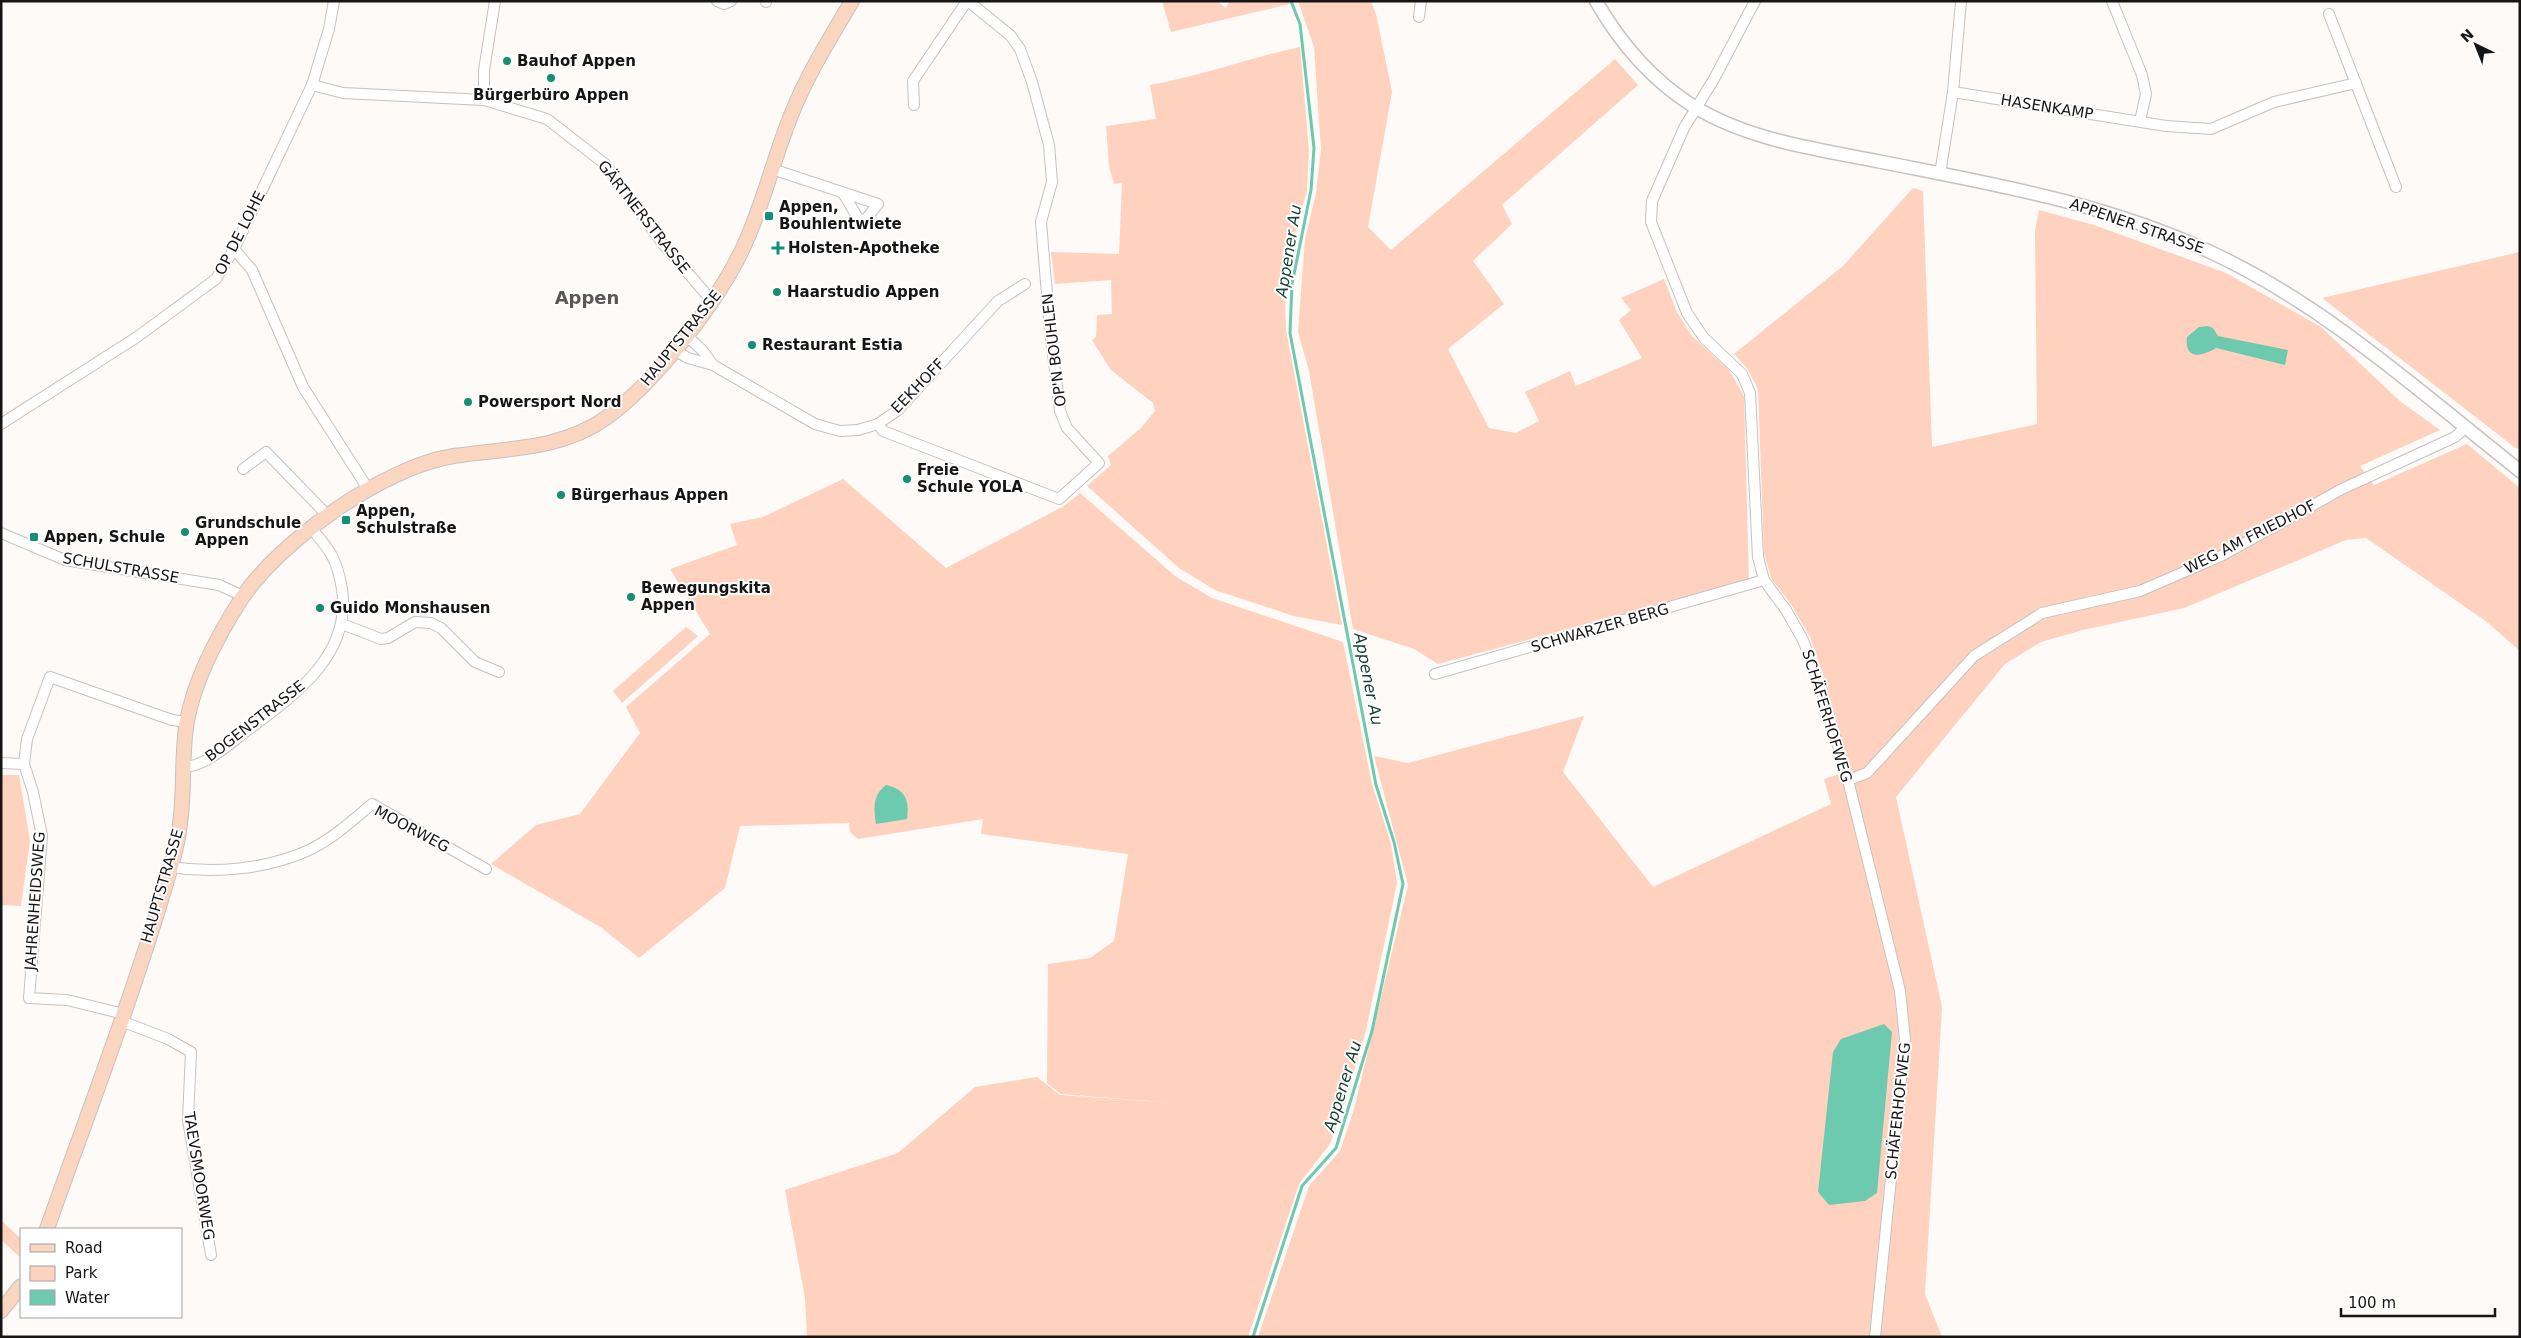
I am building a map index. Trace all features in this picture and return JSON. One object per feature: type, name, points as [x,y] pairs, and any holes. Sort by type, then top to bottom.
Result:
[{"type":"main road","name":"HAUPTSTRASSE","points":[[47,1228],[123,1017],[171,867],[180,825],[187,722],[207,662],[243,596],[276,559],[328,516],[368,489],[404,470],[441,458],[550,444],[602,421],[631,397],[674,350],[712,301],[730,274],[747,242],[784,131],[808,78],[852,1]]},
{"type":"main road","points":[[1,1311],[20,1287]]},
{"type":"street","name":"OP DE LOHE","points":[[3,420],[137,337],[216,279],[234,248],[312,85],[329,29],[334,1]]},
{"type":"street","points":[[484,100],[484,70],[495,1]]},
{"type":"street","points":[[717,1],[724,4],[731,1]]},
{"type":"street","points":[[914,104],[913,81],[968,1]]},
{"type":"street","name":"OP'N BOUHLEN","points":[[878,424],[883,431],[1059,499],[1099,463],[1067,428],[1060,411],[1041,222],[1052,182],[1049,145],[1032,82],[1020,50],[1010,35],[968,1]]},
{"type":"street","points":[[1419,17],[1421,1]]},
{"type":"street","points":[[1596,1],[1609,23],[1632,52],[1664,84],[1695,107],[1714,79],[1755,1]]},
{"type":"street","points":[[1940,174],[1953,92],[1961,1]]},
{"type":"street","points":[[2112,1],[2142,75],[2146,94],[2140,121]]},
{"type":"street","points":[[2329,14],[2396,186]]},
{"type":"street","name":"HASENKAMP","points":[[1953,92],[2153,123],[2211,129],[2274,102],[2356,83]]},
{"type":"street","name":"GÄRTNERSTRASSE","points":[[312,85],[343,93],[484,100],[547,119],[597,156],[614,175],[663,244],[712,301]]},
{"type":"street","name":"APPENER STRASSE","points":[[1695,107],[1729,125],[1759,136],[2070,201],[2122,217],[2207,250],[2266,281],[2337,327],[2520,471]]},
{"type":"street","name":"SCHÄFERHOFWEG","points":[[1695,107],[1652,201],[1651,222],[1687,313],[1704,338],[1742,374],[1750,393],[1758,556],[1764,580],[1786,610],[1803,640],[1821,688],[1848,780],[1900,991],[1905,1039],[1875,1337]]},
{"type":"street","points":[[772,169],[843,193]]},
{"type":"street","points":[[234,248],[252,270],[303,387],[368,489]]},
{"type":"street","name":"EEKHOFF","points":[[674,350],[688,358],[713,366],[824,428],[840,431],[858,430],[878,424],[898,410],[998,301],[1025,284]]},
{"type":"street","name":"EEKHOFF","points":[[686,335],[705,354],[713,366]]},
{"type":"street","name":"WEG AM FRIEDHOF","points":[[1848,780],[1868,773],[1974,656],[2042,613],[2140,591],[2223,555],[2342,489],[2455,437],[2466,428]]},
{"type":"street","points":[[243,469],[266,452],[328,516]]},
{"type":"street","name":"BOGENSTRASSE","points":[[184,767],[200,764],[262,720],[306,683],[330,652],[342,624],[343,598],[337,565],[327,547],[312,529]]},
{"type":"street","name":"SCHULSTRASSE","points":[[1,534],[65,560],[219,585],[243,596]]},
{"type":"street","name":"SCHWARZER BERG","points":[[1435,674],[1764,580]]},
{"type":"street","points":[[342,624],[381,639],[388,638],[415,622],[431,623],[441,628],[475,662],[500,672]]},
{"type":"street","name":"JAHRENHEIDSWEG","points":[[123,1017],[67,1000],[29,998],[42,836],[33,792],[24,764],[27,739],[50,677],[172,720],[187,722]]},
{"type":"street","points":[[1,763],[24,764]]},
{"type":"street","name":"MOORWEG","points":[[171,867],[221,869],[277,862],[307,851],[321,843],[372,804],[486,869]]},
{"type":"street","name":"TAEVSMOORWEG","points":[[123,1017],[191,1052],[188,1120],[211,1256]]},
{"type":"green space","points":[[1162,1],[1217,1],[1226,8],[1229,1],[1288,1],[1290,4],[1171,32]]},
{"type":"green space","points":[[1298,1],[1371,1],[1376,14],[1392,92],[1368,227],[1391,250],[1615,59],[1638,85],[1502,205],[1512,224],[1473,261],[1504,304],[1448,349],[1489,428],[1516,433],[1539,421],[1525,392],[1570,371],[1576,386],[1642,358],[1619,320],[1631,310],[1621,298],[1664,279],[1677,312],[1692,336],[1729,370],[1744,396],[1749,580],[1438,664],[1414,649],[1353,629],[1309,371],[1298,332],[1305,239],[1316,193],[1321,149],[1314,47]]},
{"type":"green space","points":[[1300,47],[1309,150],[1307,191],[1284,273],[1286,330],[1342,625],[1294,616],[1215,590],[1179,568],[1087,486],[1111,465],[1108,456],[1141,428],[1155,411],[1153,403],[1111,370],[1092,340],[1096,337],[1097,315],[1112,314],[1111,280],[1055,284],[1051,252],[1119,254],[1122,183],[1114,184],[1109,166],[1106,126],[1156,119],[1150,85]]},
{"type":"green space","points":[[1913,188],[1923,191],[1932,447],[2037,424],[2035,231],[2039,210],[2094,225],[2226,273],[2321,327],[2401,402],[2440,430],[2360,466],[2374,485],[2467,444],[2520,488],[2520,651],[2487,622],[2366,538],[2346,540],[2184,608],[2083,630],[2041,642],[2005,664],[1896,797],[1942,1007],[1925,1294],[1942,1337],[1258,1337],[1309,1186],[1340,1151],[1354,1109],[1408,885],[1374,756],[1408,763],[1584,716],[1563,772],[1653,887],[1831,804],[1824,779],[1851,770],[1826,682],[1810,637],[1791,604],[1772,580],[1764,554],[1758,389],[1747,368],[1734,354],[1843,266]]},
{"type":"green space","points":[[2520,252],[2520,447],[2517,449],[2322,298]]},
{"type":"green space","points":[[843,479],[946,568],[1064,506],[1080,493],[1175,576],[1212,598],[1343,642],[1372,784],[1391,844],[1397,883],[1366,1030],[1346,1100],[1330,1144],[1299,1184],[1248,1337],[807,1337],[805,1298],[785,1190],[898,1153],[975,1087],[1037,1077],[1060,1095],[1176,1103],[1061,1094],[1047,1083],[1048,964],[1090,958],[1114,941],[1128,854],[981,834],[983,819],[858,839],[850,832],[849,823],[740,826],[725,888],[639,958],[602,928],[491,864],[536,825],[580,814],[640,733],[626,707],[710,634],[670,569],[737,545],[730,524],[763,517]]},
{"type":"green space","points":[[686,627],[698,636],[622,703],[613,691]]},
{"type":"green space","points":[[1,775],[19,775],[30,841],[21,906],[1,905]]},
{"type":"green space","points":[[1,1220],[20,1238],[20,1257],[1,1240]]},
{"type":"water","points":[[2208,326],[2213,328],[2218,336],[2288,350],[2285,365],[2216,348],[2199,355],[2191,353],[2188,350],[2187,337],[2199,327]]},
{"type":"water","points":[[886,785],[898,789],[905,796],[908,806],[907,819],[876,824],[876,798],[881,789]]},
{"type":"water","points":[[1884,1024],[1892,1032],[1877,1193],[1865,1201],[1829,1205],[1818,1192],[1833,1052],[1841,1039]]},
{"type":"waterway","name":"Appener Au","points":[[1253,1337],[1302,1186],[1336,1148],[1372,1031],[1403,884],[1394,842],[1376,785],[1290,333],[1292,284],[1311,190],[1314,148],[1300,24],[1291,1]]},
{"type":"place","name":"Bauhof Appen","points":[[507,61]]},
{"type":"place","name":"Bürgerbüro Appen","points":[[551,78]]},
{"type":"place","name":"Appen, Bouhlentwiete","points":[[769,216]]},
{"type":"place","name":"Holsten-Apotheke","points":[[778,248]]},
{"type":"place","name":"Haarstudio Appen","points":[[777,292]]},
{"type":"place","name":"Restaurant Estia","points":[[752,345]]},
{"type":"place","name":"Powersport Nord","points":[[468,402]]},
{"type":"place","name":"Freie Schule YOLA","points":[[907,479]]},
{"type":"place","name":"Bürgerhaus Appen","points":[[561,495]]},
{"type":"place","name":"Appen, Schulstraße","points":[[346,520]]},
{"type":"place","name":"Grundschule Appen","points":[[185,532]]},
{"type":"place","name":"Appen, Schule","points":[[34,537]]},
{"type":"place","name":"Bewegungskita Appen","points":[[631,597]]},
{"type":"place","name":"Guido Monshausen","points":[[320,608]]},
{"type":"district","name":"Appen","points":[[587,298]]}]
